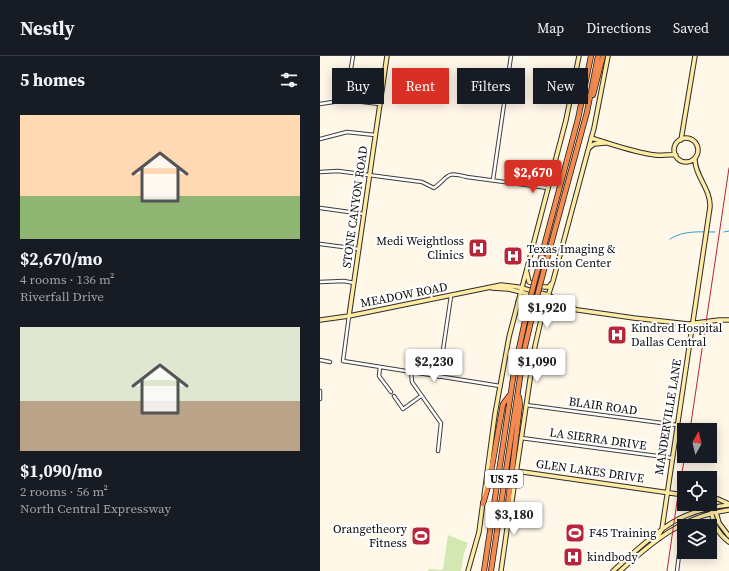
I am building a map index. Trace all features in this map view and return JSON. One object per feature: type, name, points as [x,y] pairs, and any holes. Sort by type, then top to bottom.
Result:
[{"type":"highway","name":"US 75","points":[[484,571],[517,354],[578,119],[591,56]]},
{"type":"highway","name":"US 75","points":[[491,571],[524,351],[541,281],[587,112],[598,56]]},
{"type":"highway","points":[[587,112],[597,85],[604,56]]},
{"type":"highway","points":[[508,523],[508,503],[520,404],[518,387]]},
{"type":"highway","points":[[483,504],[489,483],[503,404],[510,395]]},
{"type":"street","points":[[351,68],[353,56]]},
{"type":"street","name":"STONE CANYON ROAD","points":[[384,77],[387,56]]},
{"type":"street","points":[[493,180],[511,56]]},
{"type":"street","points":[[468,571],[479,532],[500,386],[509,337],[573,94],[580,56]]},
{"type":"street","points":[[501,571],[533,355],[543,311],[553,281],[592,138],[608,56]]},
{"type":"street","points":[[681,140],[695,56]]},
{"type":"street","points":[[320,104],[332,102]]},
{"type":"street","name":"STONE CANYON ROAD","points":[[380,104],[343,361],[380,367]]},
{"type":"street","points":[[682,129],[687,138],[691,139],[696,144],[698,151],[694,158],[689,161],[682,160],[676,155],[675,150],[676,144],[687,138]]},
{"type":"street","points":[[320,139],[347,132],[375,135]]},
{"type":"street","points":[[592,138],[604,143],[642,153],[676,155]]},
{"type":"street","points":[[589,148],[594,144],[604,143]]},
{"type":"street","points":[[664,155],[675,150]]},
{"type":"street","name":"MANDERVILLE LANE","points":[[677,423],[706,237],[710,198],[696,167],[694,158]]},
{"type":"street","name":"MANDERVILLE LANE","points":[[689,161],[696,167]]},
{"type":"street","points":[[320,172],[336,170],[422,182],[434,188],[446,176],[455,174],[548,188]]},
{"type":"street","points":[[320,208],[364,214]]},
{"type":"street","points":[[320,244],[359,249]]},
{"type":"street","points":[[526,272],[529,282],[547,287],[553,281]]},
{"type":"street","points":[[320,282],[344,281],[354,283]]},
{"type":"street","name":"MEADOW ROAD","points":[[320,320],[432,300],[501,285],[522,288],[548,295],[575,309]]},
{"type":"street","name":"MEADOW ROAD","points":[[492,288],[521,292],[566,308],[670,323],[692,324],[729,320]]},
{"type":"street","points":[[430,290],[432,300]]},
{"type":"street","points":[[439,376],[451,296]]},
{"type":"street","points":[[518,302],[523,300],[540,304],[543,311]]},
{"type":"street","points":[[320,360],[330,362]]},
{"type":"street","points":[[391,392],[379,376],[380,367],[500,386]]},
{"type":"street","points":[[411,372],[412,382],[441,422],[438,451]]},
{"type":"street","points":[[320,391],[320,399]]},
{"type":"street","points":[[394,396],[403,409],[421,396]]},
{"type":"street","name":"BLAIR ROAD","points":[[526,405],[677,425]]},
{"type":"street","name":"MANDERVILLE LANE","points":[[662,530],[677,425]]},
{"type":"street","name":"LA SIERRA DRIVE","points":[[521,438],[672,458]]},
{"type":"street","name":"GLEN LAKES DRIVE","points":[[516,471],[677,494]]},
{"type":"street","points":[[717,498],[729,504]]},
{"type":"street","points":[[717,506],[729,504]]},
{"type":"street","points":[[694,519],[714,512],[729,510]]},
{"type":"street","points":[[620,571],[629,560],[662,530],[674,522],[699,511]]},
{"type":"street","points":[[714,512],[714,519]]},
{"type":"street","points":[[714,512],[719,523],[729,536]]},
{"type":"street","points":[[664,515],[668,521],[674,522]]},
{"type":"street","points":[[705,515],[712,519]]},
{"type":"street","points":[[613,571],[677,527]]},
{"type":"street","points":[[656,540],[662,530]]},
{"type":"street","points":[[718,531],[729,542]]},
{"type":"street","points":[[677,571],[679,559]]},
{"type":"green space","points":[[448,535],[468,543],[464,553],[461,571],[428,571],[429,569],[443,569]]},
{"type":"waterway","points":[[724,232],[729,231]]},
{"type":"waterway","points":[[670,239],[686,233],[715,232]]},
{"type":"tram line","points":[[691,423],[729,168]]},
{"type":"tram line","points":[[667,571],[684,463]]},
{"type":"place","name":"Medi Weightloss Clinics","points":[[478,248]]},
{"type":"place","name":"Texas Imaging & Infusion Center","points":[[513,256]]},
{"type":"place","name":"Kindred Hospital Dallas Central","points":[[617,335]]},
{"type":"place","name":"F45 Training","points":[[575,533]]},
{"type":"place","name":"Orangetheory Fitness","points":[[421,536]]},
{"type":"place","name":"kindbody","points":[[573,557]]}]
